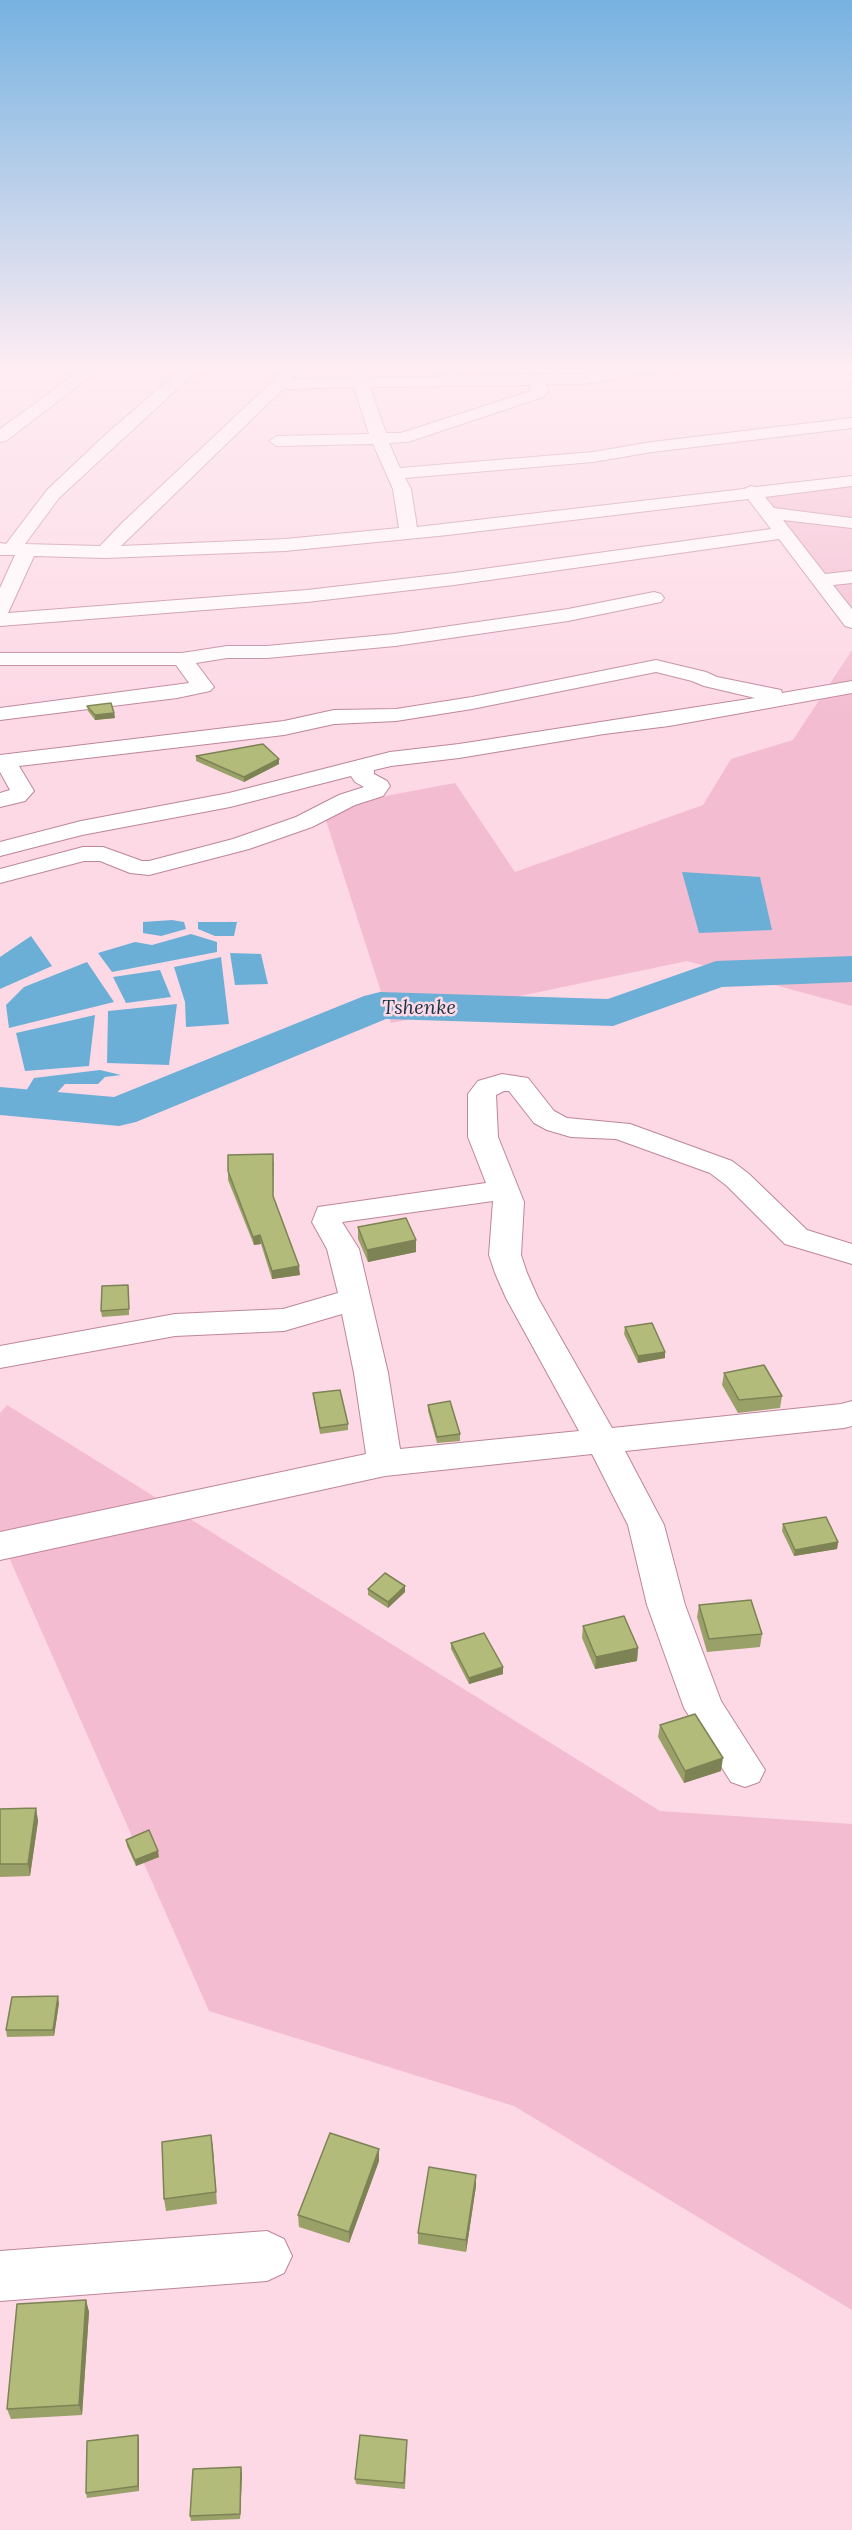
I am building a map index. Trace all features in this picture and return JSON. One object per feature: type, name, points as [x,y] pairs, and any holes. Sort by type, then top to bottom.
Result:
[{"type":"street","points":[[0,610],[13,550],[53,494],[66,482]]},
{"type":"street","points":[[105,552],[175,482]]},
{"type":"street","points":[[398,482],[402,489],[409,533]]},
{"type":"street","points":[[13,550],[105,552],[285,545],[409,533],[841,482]]},
{"type":"street","points":[[751,491],[822,580],[852,622]]},
{"type":"street","points":[[769,513],[852,523]]},
{"type":"street","points":[[0,620],[307,596],[454,579],[783,533]]},
{"type":"street","points":[[822,580],[852,578]]},
{"type":"street","points":[[0,659],[33,657],[182,659],[227,652],[267,652],[394,640],[568,615],[654,598]]},
{"type":"street","points":[[0,714],[202,687],[182,659]]},
{"type":"street","points":[[0,800],[17,796],[22,791],[3,761],[284,728],[334,717],[396,715],[472,703],[504,694],[656,666],[699,676],[711,682],[784,698]]},
{"type":"street","points":[[0,849],[81,828],[230,800],[390,759],[459,751],[669,719],[852,687]]},
{"type":"street","points":[[0,876],[83,854],[103,854],[139,868],[149,868],[241,844],[304,822],[347,800],[375,791],[379,786],[363,777],[362,767]]},
{"type":"street","points":[[745,1770],[704,1708],[666,1605],[646,1525],[603,1442],[522,1298],[511,1273],[505,1255],[509,1202],[483,1137],[482,1094],[488,1087],[509,1082],[518,1084],[544,1117],[557,1124],[571,1128],[620,1130],[721,1167],[738,1180],[796,1237],[852,1254]]},
{"type":"street","points":[[385,1463],[371,1373],[355,1299],[343,1249],[327,1222],[329,1214],[504,1190]]},
{"type":"street","points":[[0,1357],[175,1325],[284,1320],[355,1299]]},
{"type":"street","points":[[0,1546],[385,1463],[603,1442],[843,1416],[852,1413]]},
{"type":"street","points":[[0,2276],[267,2256]]},
{"type":"shaded area","points":[[852,482],[852,622],[751,491]]},
{"type":"shaded area","points":[[852,650],[852,1006],[687,961],[391,1023],[322,808],[455,783],[515,872],[703,805],[731,759],[793,740]]},
{"type":"shaded area","points":[[7,1405],[660,1811],[852,1824],[852,2310],[514,2106],[209,2011],[0,1537],[0,1413]]},
{"type":"water","points":[[682,872],[760,877],[772,930],[699,933]]},
{"type":"water","points":[[172,920],[184,922],[186,929],[161,936],[143,933],[143,922]]},
{"type":"water","points":[[198,922],[237,922],[234,936],[215,936],[198,929]]},
{"type":"water","points":[[191,934],[217,942],[217,952],[112,972],[98,953],[135,942],[152,945]]},
{"type":"water","points":[[31,936],[52,966],[0,989],[0,957]]},
{"type":"water","points":[[230,953],[261,954],[268,984],[235,985]]},
{"type":"water","points":[[221,957],[229,1024],[186,1027],[185,1002],[174,967]]},
{"type":"water","points":[[87,962],[114,1002],[9,1028],[6,1005],[24,987]]},
{"type":"water","points":[[160,970],[171,997],[126,1003],[113,977]]},
{"type":"water","points":[[177,1004],[169,1065],[107,1063],[108,1011]]},
{"type":"water","points":[[95,1015],[89,1066],[25,1071],[16,1033]]},
{"type":"water","points":[[100,1070],[121,1075],[105,1077],[98,1084],[65,1084],[54,1096],[26,1091],[34,1078]]},
{"type":"building","points":[[111,703],[114,713],[95,715],[87,706]]},
{"type":"building","points":[[263,744],[279,759],[244,777],[196,756]]},
{"type":"building","points":[[273,1154],[273,1196],[299,1266],[272,1271],[260,1235],[253,1237],[228,1171],[228,1155]]},
{"type":"building","points":[[406,1218],[416,1240],[367,1250],[358,1227]]},
{"type":"building","points":[[128,1285],[129,1309],[101,1311],[102,1286]]},
{"type":"building","points":[[652,1323],[665,1352],[638,1356],[625,1327]]},
{"type":"building","points":[[764,1365],[782,1396],[739,1400],[724,1373]]},
{"type":"building","points":[[340,1390],[348,1424],[320,1428],[313,1393]]},
{"type":"building","points":[[450,1401],[460,1434],[437,1437],[428,1405]]},
{"type":"building","points":[[826,1517],[838,1542],[795,1550],[783,1524]]},
{"type":"building","points":[[385,1573],[405,1586],[388,1602],[368,1589]]},
{"type":"building","points":[[751,1600],[762,1634],[709,1639],[699,1605]]},
{"type":"building","points":[[624,1616],[638,1648],[596,1657],[583,1626]]},
{"type":"building","points":[[484,1633],[503,1667],[469,1678],[451,1643]]},
{"type":"building","points":[[695,1714],[723,1758],[685,1771],[660,1725]]},
{"type":"building","points":[[36,1808],[28,1864],[0,1864],[0,1809]]},
{"type":"building","points":[[149,1830],[158,1851],[135,1860],[126,1840]]},
{"type":"building","points":[[58,1996],[53,2030],[6,2030],[12,1997]]},
{"type":"building","points":[[330,2133],[379,2149],[349,2232],[298,2215]]},
{"type":"building","points":[[211,2135],[216,2192],[164,2199],[162,2142]]},
{"type":"building","points":[[429,2167],[476,2175],[466,2240],[418,2233]]},
{"type":"building","points":[[86,2300],[79,2405],[7,2409],[17,2304]]},
{"type":"building","points":[[138,2435],[138,2486],[86,2493],[87,2441]]},
{"type":"building","points":[[360,2435],[407,2440],[404,2483],[355,2479]]},
{"type":"building","points":[[241,2467],[240,2514],[190,2516],[193,2469]]},
{"type":"waterway","name":"Tshenke","points":[[0,1101],[119,1112],[380,1005],[613,1013],[716,974],[852,969]]}]
